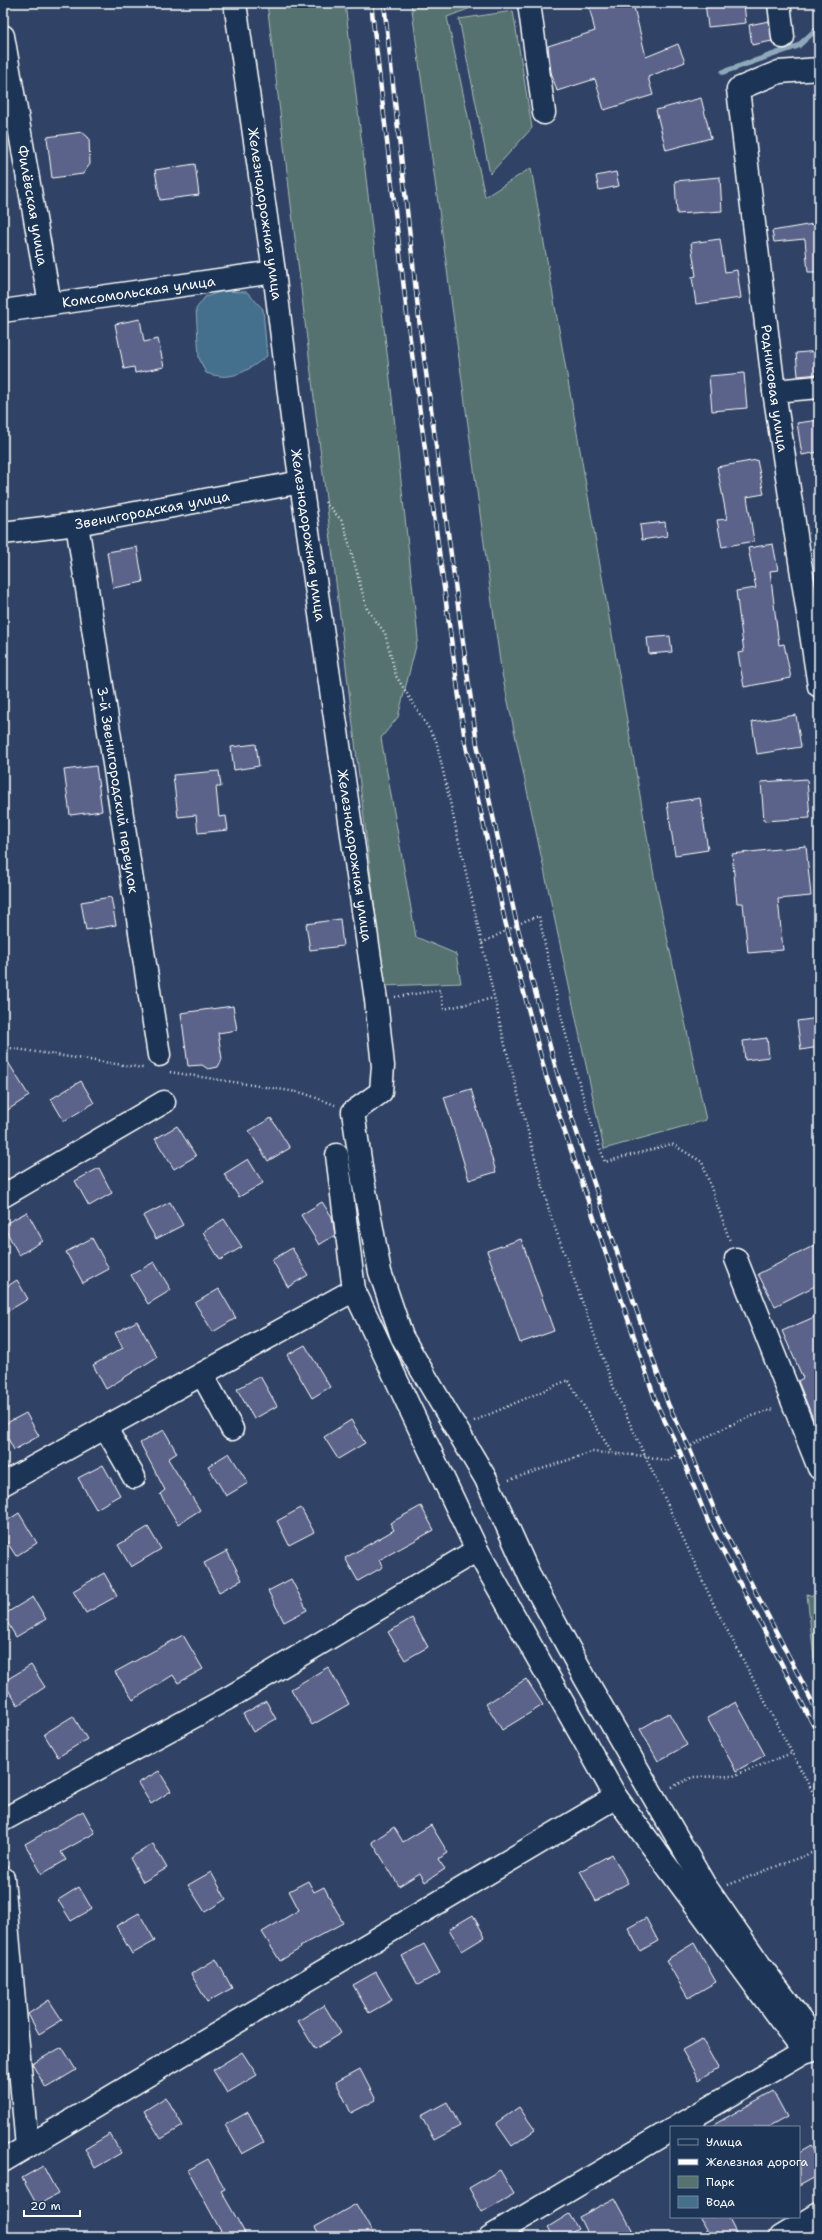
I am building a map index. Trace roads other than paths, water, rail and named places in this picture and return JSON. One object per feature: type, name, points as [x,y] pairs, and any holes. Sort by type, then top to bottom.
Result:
[{"type":"street","name":"Железнодорожная улица","points":[[234,3],[274,272],[301,482],[376,1000],[383,1066],[381,1092],[353,1112],[362,1180],[380,1272],[402,1337],[490,1487],[531,1579],[653,1796],[710,1892],[814,2048]]},
{"type":"street","points":[[529,3],[544,113]]},
{"type":"street","points":[[779,3],[783,37]]},
{"type":"street","name":"Филёвская улица","points":[[3,36],[50,304]]},
{"type":"street","name":"Родниковая улица","points":[[819,69],[779,72],[738,89],[774,391],[819,686]]},
{"type":"street","name":"Комсомольская улица","points":[[3,312],[274,272]]},
{"type":"street","points":[[774,391],[819,387]]},
{"type":"street","name":"Звенигородская улица","points":[[3,533],[77,524],[301,482]]},
{"type":"street","name":"3-й Звенигородский переулок","points":[[77,524],[157,1065]]},
{"type":"street","points":[[3,1196],[164,1102]]},
{"type":"street","points":[[337,1155],[354,1290],[476,1550],[616,1797],[814,2048],[678,2126]]},
{"type":"street","points":[[736,1259],[819,1468]]},
{"type":"street","points":[[3,1484],[354,1290]]},
{"type":"street","points":[[202,1374],[232,1429]]},
{"type":"street","points":[[105,1427],[134,1477]]},
{"type":"street","points":[[3,1820],[230,1697],[476,1550]]},
{"type":"street","points":[[3,2161],[616,1797]]},
{"type":"street","points":[[3,1878],[27,2147]]},
{"type":"street","points":[[490,2237],[670,2131]]},
{"type":"street","points":[[780,2237],[819,2214]]},
{"type":"water","points":[[223,291],[247,292],[263,309],[267,356],[239,374],[232,376],[206,373],[199,358],[196,309],[205,297]]},
{"type":"waterway","points":[[723,72],[798,46],[819,27]]},
{"type":"railway","points":[[371,3],[409,332],[465,741],[505,921],[546,1076],[657,1405],[680,1452],[709,1524],[819,1736]]},
{"type":"railway","points":[[384,3],[421,336],[477,744],[517,925],[558,1076],[668,1404],[689,1447],[718,1519],[819,1715]]}]
